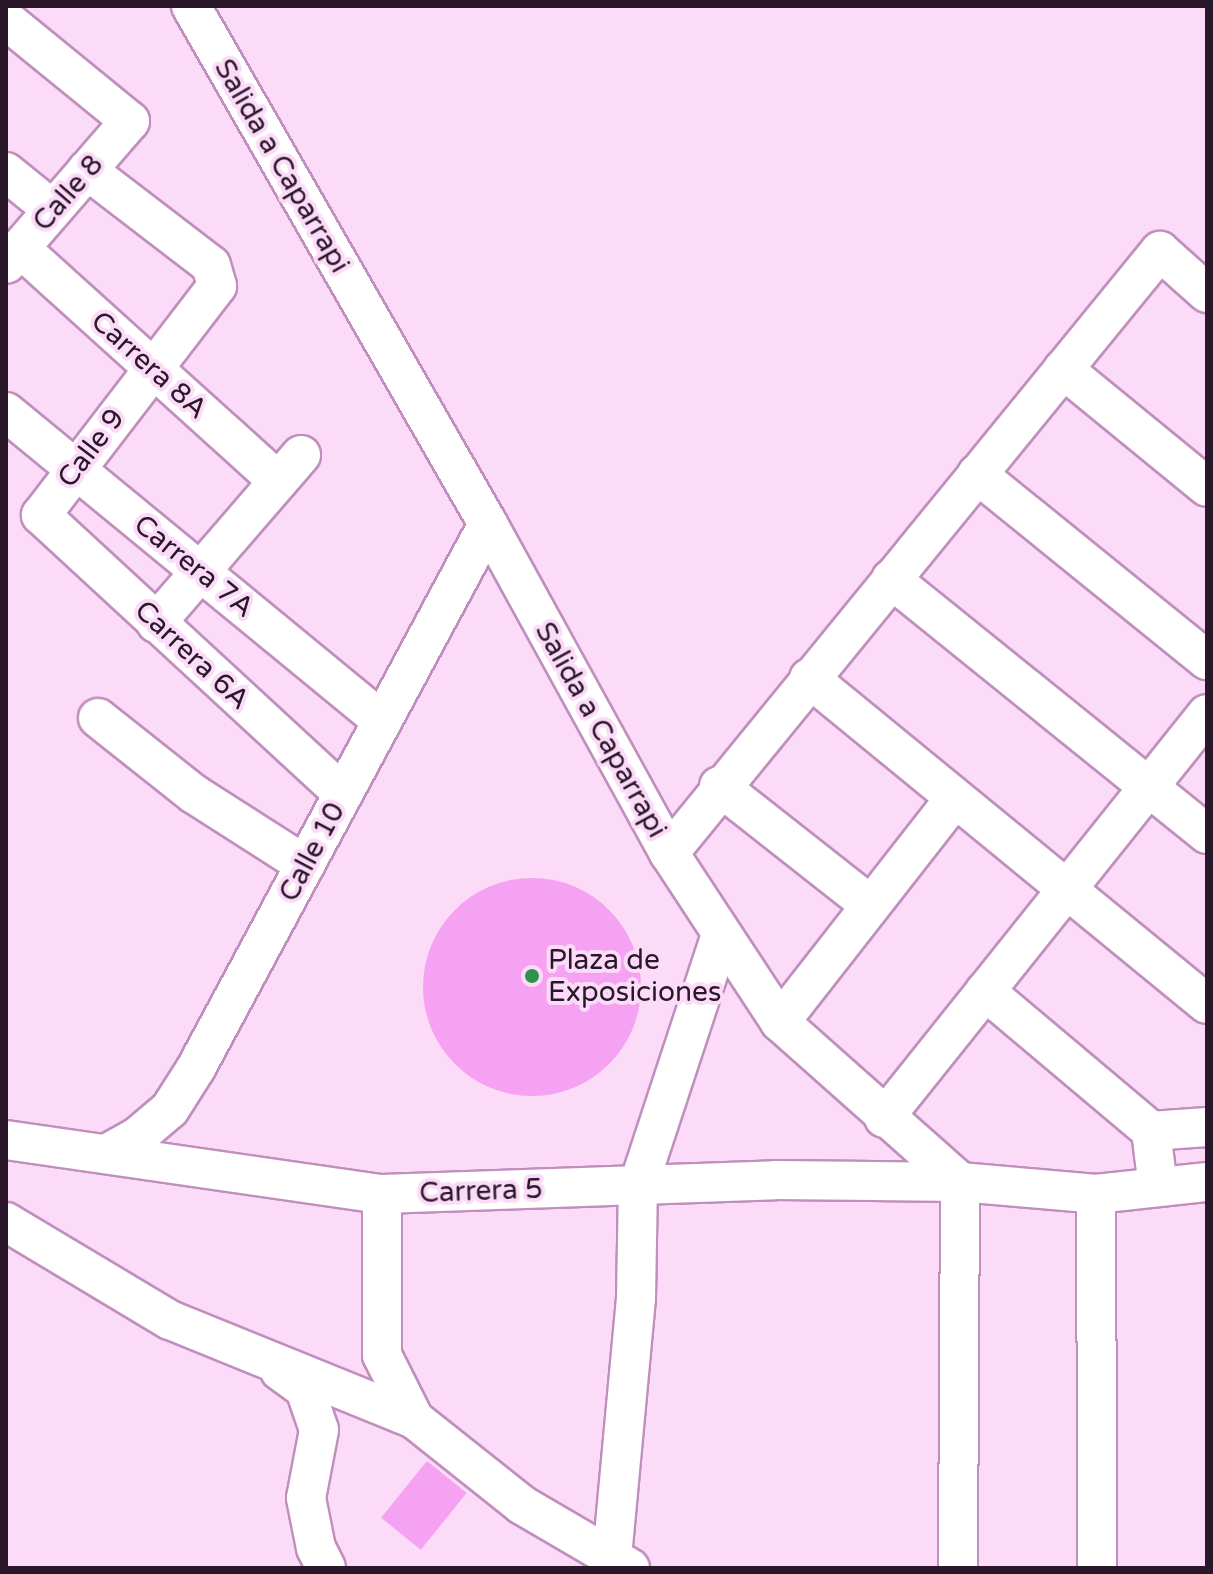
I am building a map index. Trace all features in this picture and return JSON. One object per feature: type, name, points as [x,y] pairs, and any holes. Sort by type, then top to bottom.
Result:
[{"type":"street","name":"Salida a Caparrapi","points":[[191,6],[488,524],[669,853],[721,934],[780,1022],[884,1118],[960,1182]]},
{"type":"street","name":"Calle 8","points":[[6,20],[130,121],[13,256]]},
{"type":"street","name":"Calle 9","points":[[41,515],[152,367],[213,296],[217,286],[211,265],[87,170]]},
{"type":"street","points":[[6,172],[53,210]]},
{"type":"street","points":[[669,853],[719,786],[1160,251],[1207,293]]},
{"type":"street","name":"Carrera 8A","points":[[13,256],[152,367],[290,468],[201,572]]},
{"type":"street","points":[[1063,369],[1207,487]]},
{"type":"street","name":"Carrera 7A","points":[[6,412],[382,721]]},
{"type":"street","points":[[977,474],[1207,660]]},
{"type":"street","name":"Carrera 6A","points":[[41,515],[343,794]]},
{"type":"street","name":"Calle 10","points":[[106,1154],[137,1137],[170,1109],[488,524]]},
{"type":"street","points":[[156,623],[201,572]]},
{"type":"street","points":[[891,579],[1207,834]]},
{"type":"street","points":[[809,678],[1207,1004]]},
{"type":"street","points":[[884,1118],[1207,714]]},
{"type":"street","points":[[98,718],[194,794],[305,865]]},
{"type":"street","points":[[719,786],[870,905]]},
{"type":"street","points":[[780,1022],[955,798]]},
{"type":"street","points":[[6,1222],[170,1320],[267,1362],[414,1419],[522,1505],[621,1562],[638,1187],[721,934]]},
{"type":"street","points":[[985,991],[1151,1131],[1158,1187]]},
{"type":"street","points":[[1151,1131],[1207,1127]]},
{"type":"street","name":"Carrera 5","points":[[6,1140],[382,1194],[776,1180],[960,1182]]},
{"type":"street","points":[[958,1568],[960,1182],[1096,1194],[1207,1182]]},
{"type":"street","points":[[382,1194],[382,1355],[414,1419]]},
{"type":"street","points":[[1096,1194],[1097,1568]]},
{"type":"street","points":[[267,1362],[305,1389],[319,1430],[306,1498],[316,1548],[326,1568]]},
{"type":"building","name":"Plaza de Exposiciones","points":[[532,878],[574,886],[593,896],[609,910],[623,926],[633,945],[641,987],[633,1029],[623,1048],[609,1064],[593,1078],[574,1088],[532,1096],[490,1088],[471,1078],[455,1064],[441,1048],[431,1029],[423,987],[431,945],[441,926],[455,910],[471,896],[490,886]]},
{"type":"building","points":[[427,1461],[467,1493],[421,1550],[381,1518]]},
{"type":"place","name":"Plaza de Exposiciones","points":[[532,976]]}]
